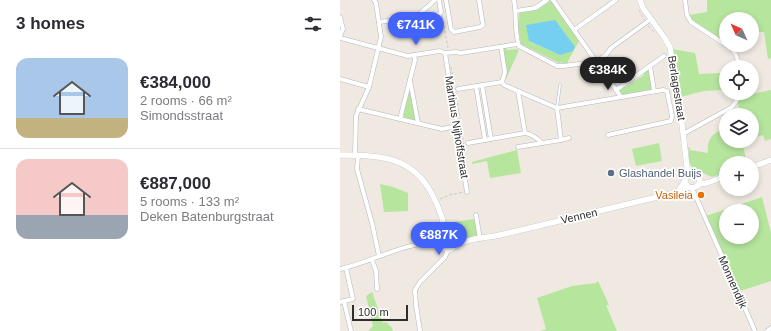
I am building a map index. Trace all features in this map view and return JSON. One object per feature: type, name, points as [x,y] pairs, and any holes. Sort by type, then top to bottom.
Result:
[{"type":"street","points":[[416,17],[435,0]]},
{"type":"street","points":[[379,22],[441,13],[439,0]]},
{"type":"street","points":[[446,0],[453,31],[480,27],[483,25],[479,0]]},
{"type":"street","points":[[514,0],[516,11],[515,27],[518,44],[522,48],[557,66],[596,62],[606,55],[611,48],[649,21]]},
{"type":"street","points":[[516,11],[535,8],[547,0]]},
{"type":"street","points":[[553,0],[621,97]]},
{"type":"street","points":[[574,30],[616,0]]},
{"type":"street","name":"Berlagestraat","points":[[640,0],[649,21],[670,47],[690,174]]},
{"type":"street","points":[[685,0],[690,22],[719,41]]},
{"type":"street","points":[[376,1],[381,37],[369,87],[358,109],[355,119],[357,168],[379,256]]},
{"type":"street","points":[[340,17],[343,29],[340,37],[408,56],[440,51],[445,53],[461,53],[518,44]]},
{"type":"street","points":[[501,47],[505,72],[502,82]]},
{"type":"street","name":"Martinus Nijhoffstraat","points":[[445,53],[460,144],[466,192]]},
{"type":"street","points":[[400,119],[415,60],[414,55]]},
{"type":"street","points":[[616,90],[664,56]]},
{"type":"street","points":[[650,66],[654,91]]},
{"type":"street","points":[[340,79],[369,87]]},
{"type":"street","points":[[410,79],[418,123]]},
{"type":"street","points":[[458,89],[502,82],[518,91],[557,108],[654,91],[665,90],[668,92],[672,116],[670,121],[608,135]]},
{"type":"street","points":[[482,85],[491,139]]},
{"type":"street","points":[[476,86],[485,140]]},
{"type":"street","points":[[518,91],[525,134]]},
{"type":"street","points":[[683,134],[732,107],[737,100]]},
{"type":"street","points":[[557,108],[562,140]]},
{"type":"street","points":[[358,109],[442,129],[457,126]]},
{"type":"street","points":[[468,143],[527,133],[537,138],[542,143]]},
{"type":"street","points":[[518,147],[569,138]]},
{"type":"street","points":[[340,155],[386,158],[411,168],[422,178],[436,202],[443,219],[449,241]]},
{"type":"street","points":[[759,164],[771,160]]},
{"type":"street","points":[[690,174],[697,175],[699,181],[695,188],[688,186],[686,178],[690,174]]},
{"type":"street","points":[[699,181],[719,178]]},
{"type":"street","name":"Vennen","points":[[448,250],[452,249],[449,241],[465,242],[480,239],[671,194],[688,186]]},
{"type":"street","name":"Monnendijk","points":[[688,186],[755,331]]},
{"type":"street","points":[[476,215],[480,239]]},
{"type":"street","points":[[340,269],[372,260],[396,250],[449,241]]},
{"type":"street","points":[[420,331],[415,290],[420,282],[445,257],[448,250],[443,248],[449,241]]},
{"type":"street","points":[[372,260],[376,271],[377,289]]},
{"type":"street","points":[[346,268],[353,298],[342,301],[351,331]]},
{"type":"street","points":[[767,331],[771,328]]},
{"type":"lane","points":[[557,108],[560,85]]},
{"type":"path","points":[[638,8],[658,35]]},
{"type":"path","points":[[460,144],[468,143]]},
{"type":"path","name":"Martinus Nijhoffstraat","points":[[436,202],[449,195],[466,192]]},
{"type":"green space","points":[[707,0],[771,0],[771,58],[768,59],[764,32],[759,32],[759,12],[719,12],[719,37],[692,20],[689,15],[707,12]]},
{"type":"green space","points":[[550,1],[552,2],[579,41],[568,61],[568,64],[561,62],[559,63],[521,44],[518,27],[519,13],[539,9]],"holes":[[[555,20],[556,53],[530,42]]]},
{"type":"green space","points":[[504,48],[507,50],[519,50],[506,79],[507,73],[503,50]]},
{"type":"green space","points":[[672,49],[695,53],[699,74],[719,73],[719,90],[704,91],[680,97]]},
{"type":"green space","points":[[646,70],[649,71],[652,87],[651,90],[623,95],[620,94],[619,89],[624,85],[626,87],[644,75],[643,73]]},
{"type":"green space","points":[[409,89],[411,89],[416,119],[414,120],[405,118],[403,115]]},
{"type":"green space","points":[[771,90],[771,139],[765,141],[763,135],[759,136],[759,108],[739,108],[737,100],[759,100],[759,93]]},
{"type":"green space","points":[[719,131],[719,148],[744,148],[745,156],[719,156],[719,174],[712,177],[692,168],[687,156],[689,154],[688,148],[690,147],[690,150],[708,153],[708,145],[714,134]]},
{"type":"green space","points":[[659,143],[662,161],[636,166],[632,149]]},
{"type":"green space","points":[[517,150],[521,173],[490,178],[487,161],[472,164],[472,162]]},
{"type":"green space","points":[[380,184],[408,193],[408,211],[384,212]]},
{"type":"green space","points":[[762,197],[771,233],[771,281],[740,291],[706,216],[719,212],[719,244],[759,244],[759,204],[741,204]]},
{"type":"green space","points":[[474,219],[478,237],[459,240],[450,235],[446,223]]},
{"type":"green space","points":[[598,281],[609,305],[606,305],[617,331],[540,331],[546,329],[537,298],[572,286],[596,283]]},
{"type":"green space","points":[[372,292],[383,323],[386,322],[393,331],[368,331],[373,326],[366,296]]},
{"type":"water","points":[[555,20],[575,47],[573,51],[560,55],[529,41],[526,25]]},
{"type":"place","name":"Glashandel Buijs","points":[[611,173]]},
{"type":"place","name":"Vasileia","points":[[701,195]]}]
